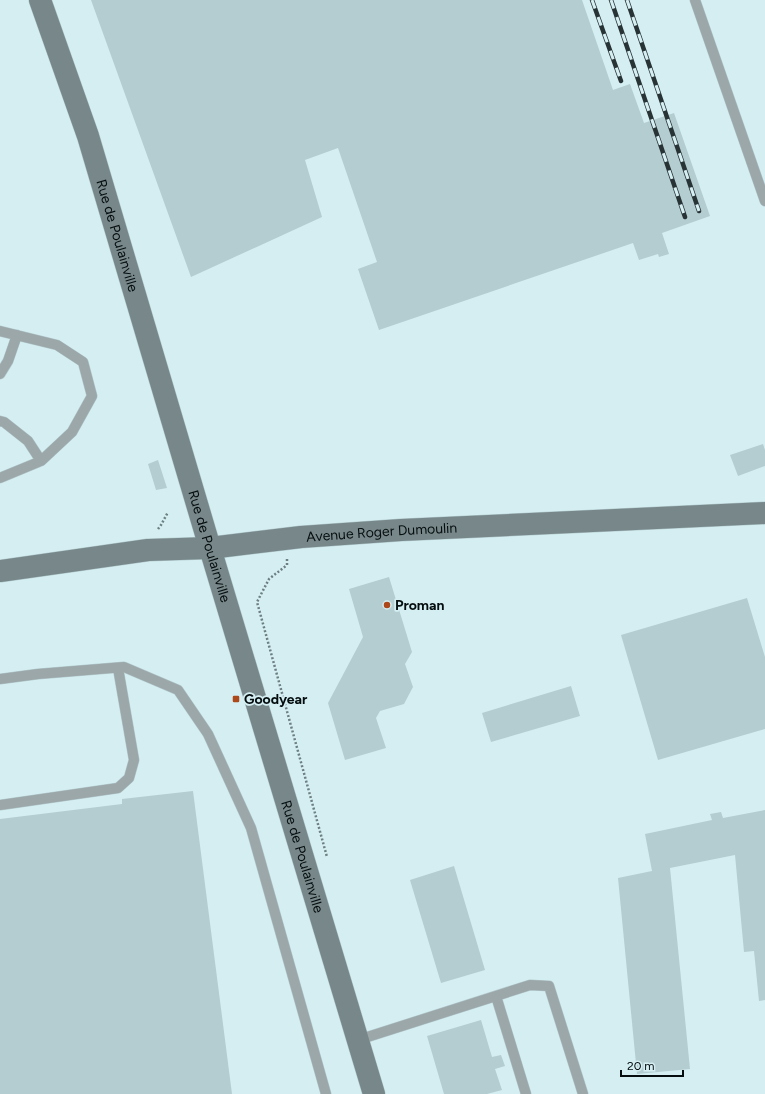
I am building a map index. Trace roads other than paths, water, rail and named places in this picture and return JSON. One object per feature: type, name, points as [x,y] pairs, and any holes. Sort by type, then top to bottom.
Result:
[{"type":"street","name":"Rue de Poulainville","points":[[40,0],[88,136],[374,1094]]},
{"type":"street","name":"Avenue Roger Dumoulin","points":[[0,571],[148,550],[210,548],[301,537],[398,530],[765,513]]},
{"type":"lane","points":[[695,0],[765,201]]},
{"type":"lane","points":[[0,331],[56,345],[83,362],[92,396],[72,432],[41,461],[0,478]]},
{"type":"lane","points":[[0,374],[8,361],[16,335]]},
{"type":"lane","points":[[0,422],[4,422],[28,441],[41,461]]},
{"type":"lane","points":[[0,679],[38,674],[124,667],[178,690],[208,734],[251,828],[326,1094]]},
{"type":"lane","points":[[0,805],[118,788],[130,778],[134,760],[118,668]]},
{"type":"lane","points":[[358,1040],[530,985],[549,986],[583,1094]]},
{"type":"lane","points":[[496,996],[526,1094]]},
{"type":"railway","points":[[592,0],[621,81]]},
{"type":"railway","points":[[611,0],[685,217]]},
{"type":"railway","points":[[627,0],[699,211]]},
{"type":"place","name":"Proman","points":[[387,605]]},
{"type":"place","name":"Goodyear","points":[[236,699]]}]
